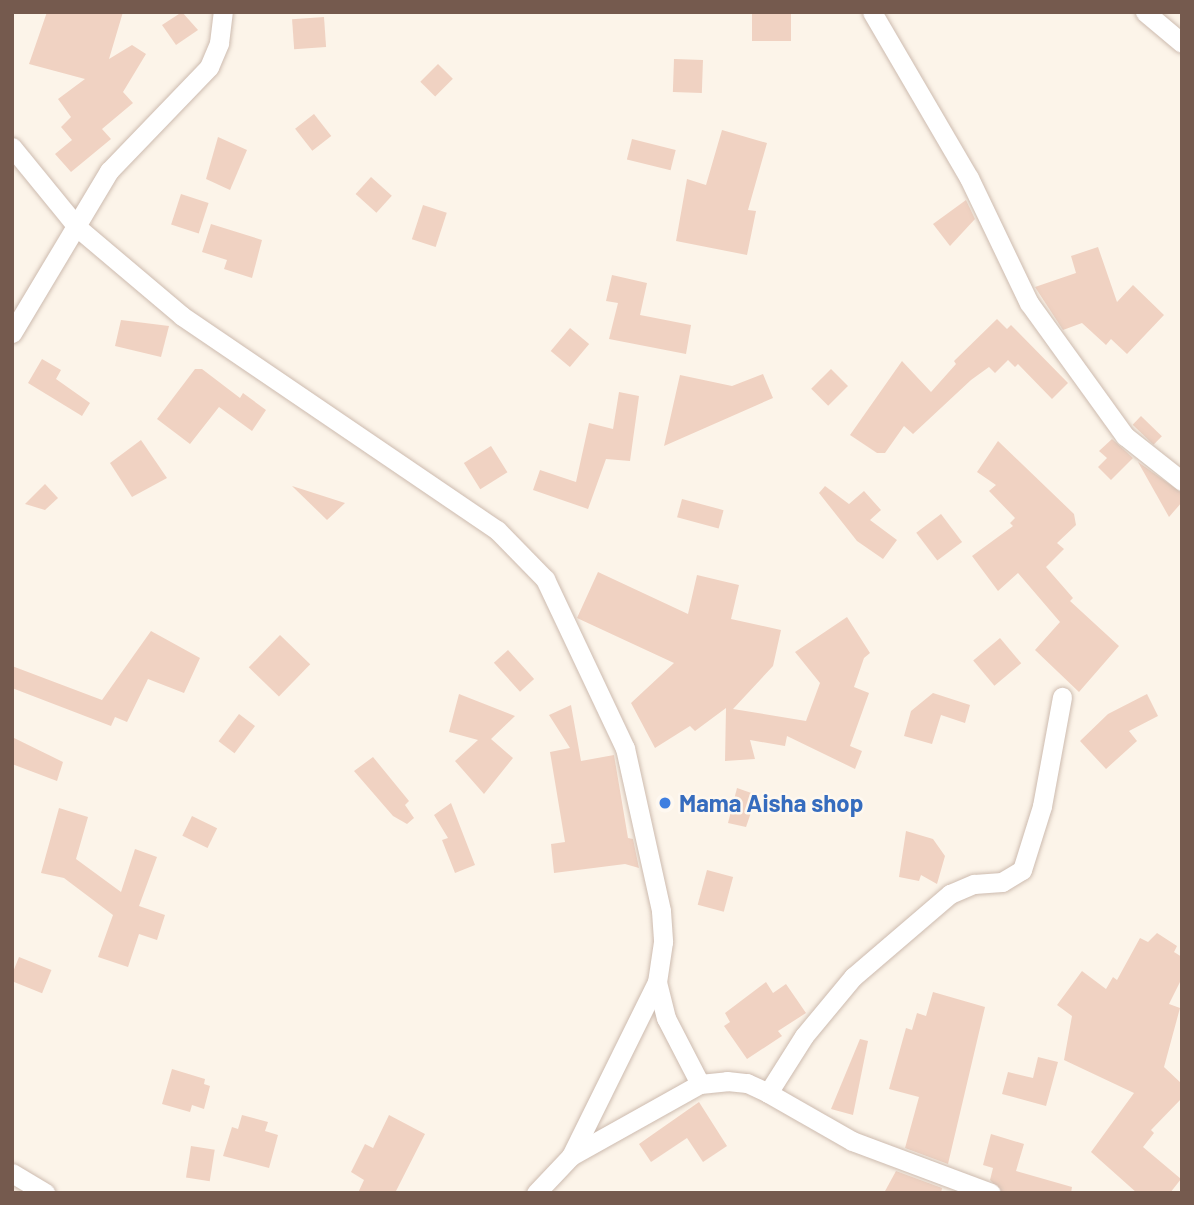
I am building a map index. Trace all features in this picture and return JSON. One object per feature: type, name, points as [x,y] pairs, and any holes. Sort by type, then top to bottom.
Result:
[{"type":"street","points":[[12,333],[78,228],[109,171],[209,66],[219,43],[223,12]]},
{"type":"street","points":[[872,12],[969,177],[1029,303],[1125,436],[1182,481]]},
{"type":"street","points":[[1145,12],[1182,43]]},
{"type":"street","points":[[12,147],[78,228],[182,316],[497,530],[545,579],[625,748],[661,911],[663,942],[657,982],[571,1156],[536,1193]]},
{"type":"street","points":[[768,1093],[803,1036],[853,977],[950,894],[974,884],[1002,882],[1022,870],[1042,806],[1062,697]]},
{"type":"street","points":[[657,982],[666,1018],[700,1084]]},
{"type":"street","points":[[571,1156],[700,1084],[747,1083],[852,1141],[991,1193]]},
{"type":"street","points":[[12,1173],[45,1193]]},
{"type":"building","points":[[47,12],[123,12],[109,59],[132,45],[146,54],[123,92],[133,103],[102,129],[111,139],[71,172],[55,154],[72,140],[61,127],[71,117],[58,99],[85,79],[29,64]]},
{"type":"building","points":[[182,12],[198,30],[176,45],[162,25]]},
{"type":"building","points":[[752,13],[791,13],[791,41],[752,41]]},
{"type":"building","points":[[324,17],[326,47],[294,49],[292,19]]},
{"type":"building","points":[[674,59],[703,60],[702,93],[673,92]]},
{"type":"building","points":[[438,64],[453,79],[435,97],[420,82]]},
{"type":"building","points":[[314,114],[331,136],[312,151],[295,129]]},
{"type":"building","points":[[722,130],[767,143],[748,210],[756,211],[747,255],[676,241],[687,179],[706,185]]},
{"type":"building","points":[[218,137],[247,150],[230,190],[206,179]]},
{"type":"building","points":[[632,139],[676,150],[671,170],[627,159]]},
{"type":"building","points":[[371,177],[392,196],[376,213],[356,194]]},
{"type":"building","points":[[181,194],[209,203],[199,233],[171,224]]},
{"type":"building","points":[[966,200],[975,219],[950,246],[933,224]]},
{"type":"building","points":[[423,205],[447,213],[436,247],[412,239]]},
{"type":"building","points":[[211,224],[262,240],[252,278],[224,269],[227,260],[202,252]]},
{"type":"building","points":[[1098,247],[1117,302],[1133,285],[1164,315],[1127,354],[1111,339],[1106,345],[1082,323],[1063,330],[1035,287],[1076,273],[1071,256]]},
{"type":"building","points":[[612,275],[647,283],[640,315],[691,325],[686,354],[609,339],[618,303],[606,301]]},
{"type":"building","points":[[997,319],[1007,329],[1011,325],[1068,383],[1052,399],[1018,364],[1015,367],[1008,360],[995,373],[989,367],[971,380],[913,434],[904,426],[885,453],[877,453],[850,435],[902,361],[931,392],[956,364],[954,361]]},
{"type":"building","points":[[121,320],[169,326],[161,357],[115,346]]},
{"type":"building","points":[[570,328],[589,344],[570,367],[551,351]]},
{"type":"building","points":[[42,359],[61,370],[56,379],[90,403],[82,416],[28,383]]},
{"type":"building","points":[[195,369],[202,369],[240,398],[243,393],[266,410],[252,431],[219,407],[190,444],[157,419]]},
{"type":"building","points":[[831,369],[848,386],[828,406],[811,389]]},
{"type":"building","points":[[763,374],[773,398],[664,446],[680,375],[732,386]]},
{"type":"building","points":[[619,392],[639,396],[630,461],[606,459],[588,509],[533,490],[540,470],[576,482],[589,423],[613,429]]},
{"type":"building","points":[[1141,416],[1162,436],[1154,445],[1133,425]]},
{"type":"building","points":[[1112,439],[1133,458],[1111,480],[1098,467],[1107,458],[1099,451]]},
{"type":"building","points":[[141,440],[167,478],[132,497],[110,463]]},
{"type":"building","points":[[998,441],[1074,514],[1076,525],[1057,543],[1064,549],[1046,567],[1073,598],[1070,601],[1119,646],[1079,692],[1035,650],[1060,622],[1018,573],[998,591],[972,556],[1013,526],[1010,523],[1015,518],[989,491],[996,485],[977,472]]},
{"type":"building","points":[[491,446],[507,472],[480,489],[464,463]]},
{"type":"building","points":[[1138,462],[1182,493],[1182,502],[1169,517]]},
{"type":"building","points":[[45,484],[58,498],[45,510],[25,504]]},
{"type":"building","points":[[292,486],[345,503],[327,520]]},
{"type":"building","points":[[825,486],[849,504],[864,491],[881,510],[870,520],[897,540],[883,559],[857,541],[819,493]]},
{"type":"building","points":[[682,499],[724,510],[719,528],[677,517]]},
{"type":"building","points":[[941,514],[962,542],[937,561],[916,533]]},
{"type":"building","points":[[598,572],[688,614],[697,575],[739,585],[731,619],[781,630],[773,666],[733,709],[806,721],[820,683],[795,652],[847,617],[870,653],[864,658],[854,687],[869,693],[850,746],[862,751],[855,769],[787,736],[785,746],[750,740],[755,759],[725,761],[726,708],[695,731],[690,726],[655,748],[631,703],[674,663],[577,618]]},
{"type":"building","points":[[151,631],[200,658],[184,693],[148,679],[127,722],[115,717],[111,726],[12,688],[12,666],[102,700]]},
{"type":"building","points":[[280,635],[310,664],[279,697],[249,667]]},
{"type":"building","points":[[1000,638],[1021,663],[994,686],[973,660]]},
{"type":"building","points":[[508,650],[534,679],[520,692],[494,663]]},
{"type":"building","points":[[933,693],[970,705],[965,723],[941,715],[932,744],[904,736],[911,711]]},
{"type":"building","points":[[459,694],[515,716],[491,739],[513,758],[484,794],[455,761],[478,740],[449,732]]},
{"type":"building","points":[[1147,694],[1158,716],[1129,731],[1137,741],[1106,769],[1080,741],[1108,714]]},
{"type":"building","points":[[571,705],[581,761],[614,755],[628,838],[633,839],[639,868],[625,864],[554,873],[551,844],[565,842],[550,752],[570,748],[549,715]]},
{"type":"building","points":[[239,714],[255,726],[235,753],[219,741]]},
{"type":"building","points":[[12,737],[63,762],[57,781],[12,764]]},
{"type":"building","points":[[373,757],[409,801],[405,805],[414,818],[407,824],[393,816],[354,771]]},
{"type":"building","points":[[737,788],[757,795],[746,827],[728,823]]},
{"type":"building","points":[[451,803],[475,865],[455,873],[442,840],[448,838],[434,815]]},
{"type":"building","points":[[59,808],[88,817],[76,859],[121,892],[135,849],[157,857],[139,906],[165,915],[157,940],[139,934],[128,967],[98,957],[113,915],[64,878],[41,873]]},
{"type":"building","points":[[192,816],[217,828],[208,848],[182,836]]},
{"type":"building","points":[[906,831],[933,839],[945,856],[937,884],[921,875],[919,881],[899,877]]},
{"type":"building","points":[[707,870],[733,877],[724,912],[698,905]]},
{"type":"building","points":[[1157,933],[1177,946],[1174,952],[1182,957],[1182,978],[1169,1004],[1180,1008],[1164,1067],[1182,1084],[1182,1098],[1151,1130],[1154,1133],[1143,1147],[1181,1179],[1170,1193],[1137,1193],[1091,1152],[1134,1093],[1064,1060],[1072,1016],[1057,1005],[1082,971],[1106,989],[1113,977],[1117,980],[1140,938],[1148,942]]},
{"type":"building","points":[[19,957],[51,970],[42,993],[12,981]]},
{"type":"building","points":[[766,982],[773,993],[786,984],[806,1013],[778,1031],[782,1036],[747,1059],[724,1026],[730,1022],[725,1013]]},
{"type":"building","points":[[933,992],[985,1007],[948,1164],[905,1148],[919,1097],[889,1089],[906,1028],[912,1030],[917,1013],[926,1016]]},
{"type":"building","points":[[860,1039],[868,1041],[853,1115],[831,1109]]},
{"type":"building","points":[[1038,1057],[1058,1062],[1046,1106],[1002,1094],[1008,1072],[1033,1078]]},
{"type":"building","points":[[172,1069],[205,1079],[204,1084],[210,1086],[204,1109],[192,1105],[190,1112],[162,1104]]},
{"type":"building","points":[[699,1102],[727,1146],[703,1162],[687,1138],[651,1162],[639,1144]]},
{"type":"building","points":[[242,1115],[268,1122],[265,1131],[278,1135],[269,1168],[223,1156],[232,1127],[238,1129]]},
{"type":"building","points":[[389,1115],[425,1134],[395,1193],[358,1193],[364,1180],[351,1172],[365,1144],[373,1148]]},
{"type":"building","points":[[991,1134],[1024,1144],[1016,1171],[1072,1187],[1071,1193],[1003,1193],[990,1180],[993,1168],[983,1165]]},
{"type":"building","points":[[191,1146],[215,1150],[210,1181],[186,1178]]},
{"type":"building","points":[[896,1171],[942,1188],[941,1193],[884,1193]]},
{"type":"place","name":"Mama Aisha shop","points":[[665,803]]}]
